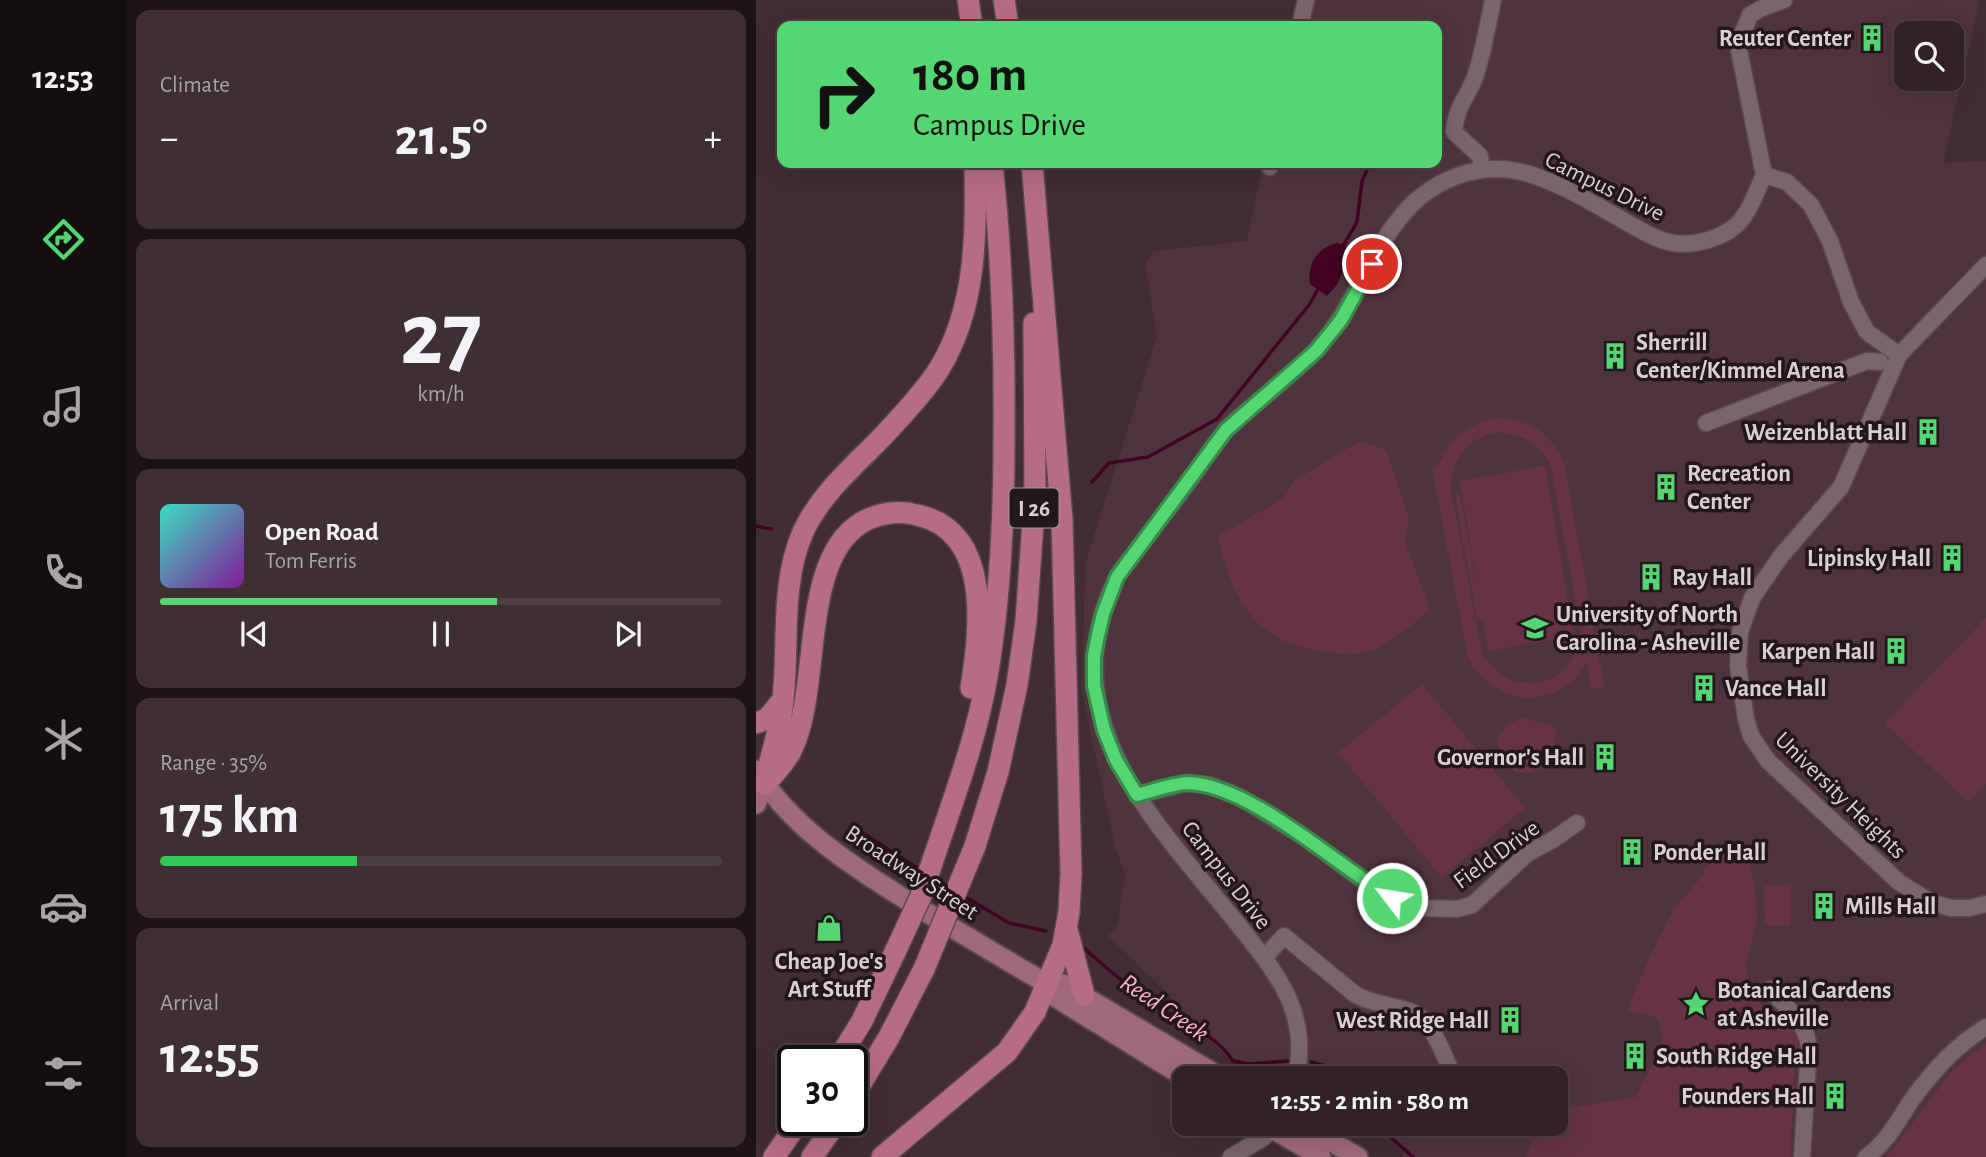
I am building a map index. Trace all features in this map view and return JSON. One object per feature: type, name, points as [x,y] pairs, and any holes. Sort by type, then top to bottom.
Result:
[{"type":"highway","points":[[968,0],[971,21]]},
{"type":"highway","points":[[1004,0],[1007,21]]},
{"type":"highway","points":[[760,777],[781,716],[792,568],[801,536],[812,513],[828,492],[911,406],[938,371],[963,315],[974,251],[975,168]]},
{"type":"highway","name":"I 26","points":[[847,1045],[862,1021],[920,898],[961,770],[970,751],[987,679],[995,621],[1003,508],[1003,336],[992,168]]},
{"type":"highway","name":"I 26","points":[[868,1072],[890,1037],[924,969],[975,846],[998,772],[1017,685],[1030,580],[1035,494],[1034,334],[1023,168]]},
{"type":"highway","points":[[882,1157],[1007,1052],[1035,1012],[1057,963],[1067,926],[1070,874],[1062,520],[1032,168]]},
{"type":"highway","points":[[760,777],[783,766],[799,733],[824,580],[834,552],[841,541],[861,523],[884,514],[910,513],[939,522],[959,541],[974,574],[978,595],[977,638],[961,747],[961,770]]},
{"type":"highway","points":[[756,723],[767,719],[782,702]]},
{"type":"highway","points":[[1067,926],[1084,995]]},
{"type":"highway","points":[[774,1157],[789,1136]]},
{"type":"highway","points":[[812,1157],[827,1136]]},
{"type":"main road","points":[[756,804],[760,777]]},
{"type":"main road","name":"Broadway Street","points":[[760,777],[791,814],[836,854],[940,921],[1047,984],[1055,997],[1172,1069]]},
{"type":"main road","name":"Broadway Street","points":[[1047,984],[1063,984],[1084,995],[1202,1066]]},
{"type":"main road","points":[[1289,1136],[1321,1157]]},
{"type":"main road","points":[[1321,1136],[1358,1157]]},
{"type":"street","points":[[1301,21],[1306,0]]},
{"type":"street","points":[[1482,170],[1480,156],[1454,132],[1459,106],[1476,73],[1493,0]]},
{"type":"street","points":[[1784,0],[1750,15],[1738,45],[1764,175],[1787,182],[1811,205],[1830,241],[1851,302],[1867,332],[1899,355]]},
{"type":"street","name":"Campus Drive","points":[[1299,1066],[1300,1035],[1290,999],[1264,958],[1137,795],[1116,760],[1104,730],[1094,686],[1094,656],[1103,614],[1117,577],[1226,430],[1316,351],[1341,320],[1394,225],[1408,207],[1438,183],[1482,170],[1508,170],[1530,174],[1672,243],[1705,242],[1732,229],[1747,212],[1764,175]]},
{"type":"street","name":"University Heights","points":[[1986,265],[1899,355],[1841,486],[1781,556],[1752,598],[1740,632],[1738,666],[1742,700],[1751,736],[1768,761],[1897,881],[1933,903],[1951,908],[1986,904]]},
{"type":"street","points":[[1706,423],[1867,361],[1881,362]]},
{"type":"street","name":"Field Drive","points":[[1137,795],[1185,783],[1209,785],[1238,796],[1307,839],[1362,880],[1392,898],[1422,908],[1457,909],[1472,905],[1528,853],[1577,823]]},
{"type":"street","points":[[1264,958],[1284,936],[1356,996],[1411,1011],[1423,1018],[1448,1066]]},
{"type":"street","points":[[1770,989],[1797,1016],[1806,1031],[1809,1047],[1802,1157]]},
{"type":"street","points":[[1866,1157],[1882,1146],[1913,1098],[1950,1053],[1986,1027]]},
{"type":"street","points":[[1231,1157],[1264,1136]]},
{"type":"shaded area","name":"University of North Carolina - Asheville","points":[[1296,0],[1980,0],[1964,70],[1964,21],[1894,21],[1894,91],[1959,91],[1943,163],[1986,161],[1986,1157],[1402,1157],[1407,1148],[1384,1136],[1568,1136],[1568,1066],[1257,1066],[1225,1055],[1174,1005],[1169,994],[1108,936],[1118,925],[1125,873],[1115,848],[1082,691],[1085,565],[1157,336],[1145,263],[1154,251],[1247,241],[1262,168],[1442,168],[1442,21],[1292,21]]},
{"type":"shaded area","points":[[1337,243],[1346,245],[1349,256],[1337,285],[1327,296],[1310,284],[1310,270],[1319,253]]},
{"type":"shaded area","points":[[1495,418],[1518,421],[1537,429],[1551,442],[1564,462],[1604,686],[1592,689],[1587,663],[1572,682],[1555,692],[1541,697],[1512,695],[1486,681],[1468,657],[1432,468],[1438,467],[1453,441],[1460,435]],"holes":[[[1509,433],[1531,442],[1542,452],[1551,467],[1580,624],[1578,645],[1570,662],[1558,674],[1543,681],[1527,683],[1510,679],[1495,669],[1482,653],[1451,492],[1451,480],[1457,460],[1470,444],[1488,435]]]},
{"type":"shaded area","points":[[1360,441],[1386,450],[1409,518],[1405,542],[1430,609],[1396,637],[1368,652],[1347,654],[1306,648],[1267,631],[1252,617],[1231,581],[1218,536],[1283,499],[1295,480]]},
{"type":"shaded area","points":[[1545,466],[1574,636],[1488,651],[1483,618],[1477,619],[1455,495],[1460,494],[1480,603],[1460,481]]},
{"type":"shaded area","points":[[1986,618],[1986,783],[1968,802],[1885,723]]},
{"type":"shaded area","points":[[1422,684],[1525,808],[1442,877],[1338,753]]},
{"type":"shaded area","points":[[1522,718],[1551,725],[1557,731],[1546,769],[1518,772],[1512,770],[1503,759],[1497,739],[1506,725]]},
{"type":"shaded area","name":"Botanical Gardens at Asheville","points":[[1725,849],[1749,859],[1755,888],[1757,919],[1745,967],[1755,998],[1774,1015],[1793,1021],[1801,1030],[1802,1055],[1795,1055],[1790,1157],[1526,1157],[1535,1136],[1568,1136],[1568,1103],[1577,1107],[1636,1097],[1663,1040],[1658,1018],[1627,1011],[1674,909],[1699,880],[1713,857]]},
{"type":"shaded area","points":[[1790,885],[1791,925],[1765,925],[1764,886]]},
{"type":"shaded area","name":"Botanical Gardens at Asheville","points":[[1986,1043],[1986,1157],[1887,1157],[1952,1071]]},
{"type":"waterway","points":[[1343,246],[1357,222],[1362,181],[1368,168]]},
{"type":"waterway","points":[[1092,482],[1109,463],[1148,457],[1217,419],[1309,305],[1318,289]]},
{"type":"waterway","points":[[756,526],[771,529]]},
{"type":"waterway","name":"Reed Creek","points":[[852,826],[922,871]]},
{"type":"waterway","name":"Reed Creek","points":[[935,879],[949,887]]},
{"type":"waterway","name":"Reed Creek","points":[[962,895],[1009,923],[1046,931]]},
{"type":"waterway","name":"Reed Creek","points":[[1083,947],[1145,998],[1208,1036],[1226,1051],[1233,1061],[1248,1064],[1288,1061]]},
{"type":"waterway","name":"Reed Creek","points":[[1311,1062],[1325,1066]]},
{"type":"waterway","name":"Reed Creek","points":[[1389,1136],[1413,1157]]},
{"type":"place","name":"Reuter Center","points":[[1872,38]]},
{"type":"place","name":"Sherrill Center/Kimmel Arena","points":[[1615,356]]},
{"type":"place","name":"Weizenblatt Hall","points":[[1928,432]]},
{"type":"place","name":"Recreation Center","points":[[1666,487]]},
{"type":"place","name":"Lipinsky Hall","points":[[1952,558]]},
{"type":"place","name":"Ray Hall","points":[[1651,577]]},
{"type":"place","name":"University of North Carolina - Asheville","points":[[1535,628]]},
{"type":"place","name":"Karpen Hall","points":[[1896,651]]},
{"type":"place","name":"Vance Hall","points":[[1704,688]]},
{"type":"place","name":"Governor's Hall","points":[[1605,757]]},
{"type":"place","name":"Ponder Hall","points":[[1632,852]]},
{"type":"place","name":"Mills Hall","points":[[1824,906]]},
{"type":"place","name":"Cheap Joe's Art Stuff","points":[[829,928]]},
{"type":"place","name":"Botanical Gardens at Asheville","points":[[1696,1004]]},
{"type":"place","name":"West Ridge Hall","points":[[1510,1020]]},
{"type":"place","name":"South Ridge Hall","points":[[1635,1056]]},
{"type":"place","name":"Founders Hall","points":[[1835,1096]]},
{"type":"route","points":[[1372,264],[1341,320],[1316,351],[1226,430],[1117,577],[1098,635],[1094,656],[1094,686],[1104,730],[1116,760],[1137,795],[1185,783],[1209,785],[1238,796],[1307,839],[1362,880],[1392,898]]}]
